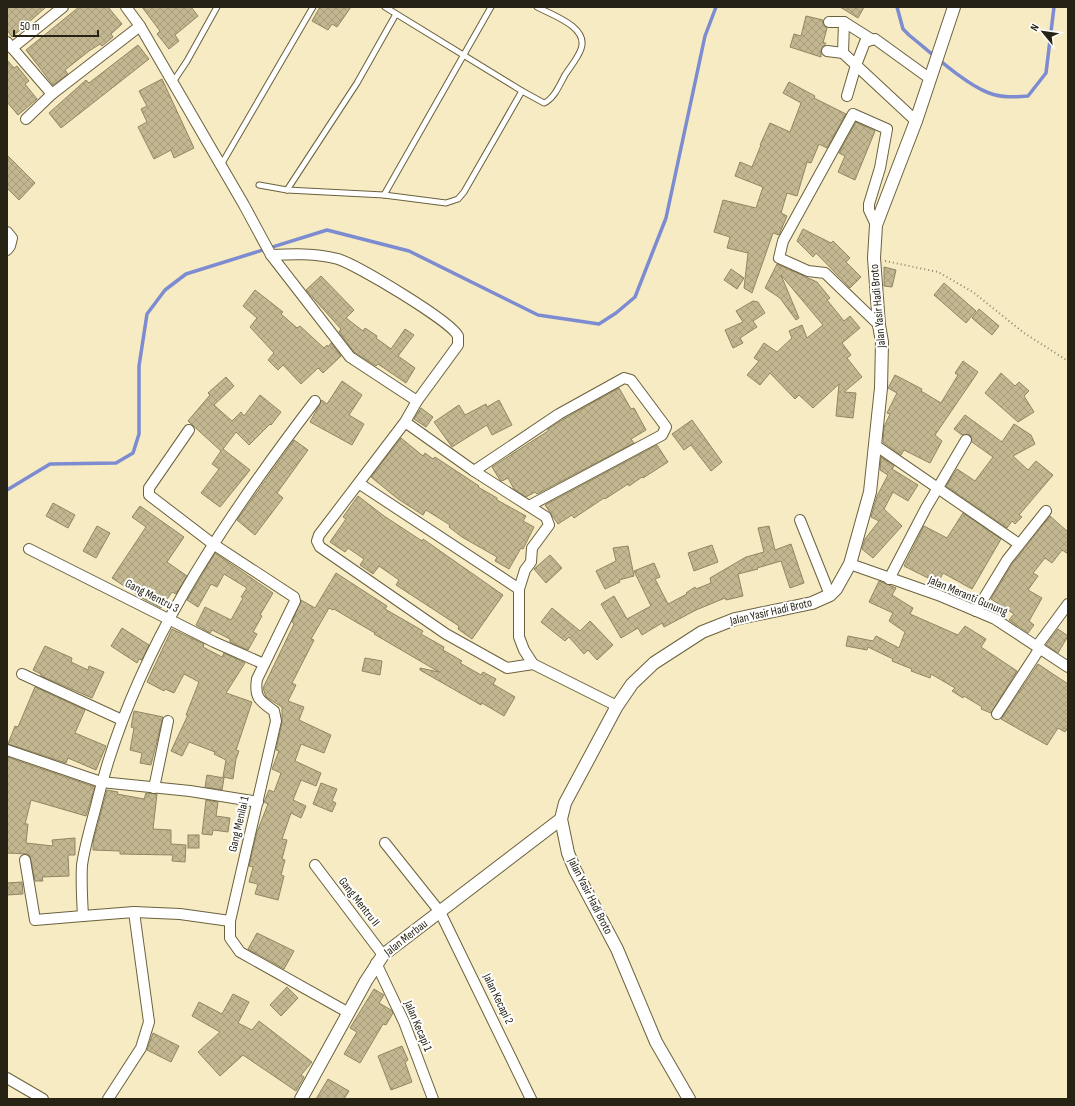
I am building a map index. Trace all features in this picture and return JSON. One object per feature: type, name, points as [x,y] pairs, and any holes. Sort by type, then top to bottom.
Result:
[{"type":"street","points":[[52,94],[9,45],[63,7]]},
{"type":"street","points":[[126,7],[140,26],[173,82],[270,253],[350,358],[417,401]]},
{"type":"street","name":"Jalan Yasir Hadi Broto","points":[[689,1099],[656,1042],[617,949],[575,870],[568,853],[561,819],[565,803],[617,706],[632,684],[654,663],[702,632],[735,619],[812,603],[830,595],[836,590],[850,564],[870,492],[883,364],[874,258],[876,225],[916,121],[929,78],[943,42],[954,7]]},
{"type":"street","points":[[829,22],[844,22],[870,39],[875,39],[929,78]]},
{"type":"street","points":[[843,53],[844,22]]},
{"type":"street","points":[[26,119],[52,94],[140,26]]},
{"type":"street","points":[[847,96],[856,65],[865,42],[870,39]]},
{"type":"street","points":[[827,51],[843,53],[916,121]]},
{"type":"street","points":[[876,225],[869,210],[869,204],[880,168],[887,129],[853,114],[783,241],[779,258],[808,271],[825,273],[879,325]]},
{"type":"street","points":[[7,232],[12,238],[10,246],[7,250]]},
{"type":"street","points":[[270,253],[308,254],[339,260],[376,276],[456,332],[459,340],[458,345],[417,401],[405,422],[360,484],[319,535],[317,541],[320,547],[446,634],[507,668],[533,664]]},
{"type":"street","points":[[474,470],[559,414],[624,378],[631,380],[666,427],[662,435],[529,506]]},
{"type":"street","points":[[83,916],[82,865],[101,782],[122,720],[170,620],[213,544],[247,492],[315,401]]},
{"type":"street","points":[[405,422],[474,470],[546,517],[549,524],[532,548],[531,562],[525,570],[519,589],[519,637],[524,650],[533,664],[617,706]]},
{"type":"street","points":[[189,430],[148,488],[148,492],[157,502],[213,544]]},
{"type":"street","points":[[889,579],[938,488],[966,440]]},
{"type":"street","points":[[875,445],[1019,544]]},
{"type":"street","points":[[360,484],[519,589]]},
{"type":"street","points":[[976,611],[999,572],[1019,544],[1046,511]]},
{"type":"street","points":[[800,520],[830,595]]},
{"type":"street","name":"Gang Menilai 1","points":[[213,544],[294,597],[294,601],[256,680],[255,691],[259,700],[274,711],[276,721],[230,921],[230,938],[240,952],[349,1013]]},
{"type":"street","name":"Gang Mentru 3","points":[[29,549],[170,620],[264,664]]},
{"type":"street","name":"Jalan Meranti Gunung","points":[[850,564],[938,595],[976,611],[1001,623],[1068,667]]},
{"type":"street","points":[[997,714],[1038,647],[1068,604]]},
{"type":"street","points":[[22,674],[122,720]]},
{"type":"street","points":[[154,788],[168,721]]},
{"type":"street","points":[[7,750],[101,782],[258,802]]},
{"type":"street","name":"Jalan Merbau","points":[[301,1099],[380,959],[561,819]]},
{"type":"street","name":"Jalan Kecapi 2","points":[[385,843],[440,912],[531,1099]]},
{"type":"street","points":[[25,860],[35,920],[134,912],[180,914],[230,921]]},
{"type":"street","name":"Gang Mentru II","points":[[315,864],[380,959]]},
{"type":"street","points":[[108,1099],[141,1048],[149,1022],[134,912]]},
{"type":"street","name":"Jalan Kecapi 1","points":[[380,959],[434,1099]]},
{"type":"street","points":[[7,1078],[43,1099]]},
{"type":"lane","points":[[173,82],[187,61],[217,7]]},
{"type":"lane","points":[[220,166],[313,7]]},
{"type":"lane","points":[[385,7],[542,102],[548,101],[581,50],[582,44],[580,34],[574,27],[537,7]]},
{"type":"lane","points":[[384,195],[491,7]]},
{"type":"lane","points":[[287,190],[357,83],[396,14]]},
{"type":"lane","points":[[259,185],[287,190],[384,195],[446,204],[458,199],[464,192],[522,91]]},
{"type":"path","points":[[874,258],[938,272],[973,292],[1024,333],[1068,361]]},
{"type":"building","points":[[7,7],[46,7],[12,37],[7,30]]},
{"type":"building","points":[[79,7],[108,7],[122,24],[111,34],[113,37],[102,46],[100,44],[89,51],[65,70],[68,74],[53,85],[26,50]]},
{"type":"building","points":[[142,7],[191,7],[198,16],[175,35],[179,41],[169,49],[157,34],[160,31]]},
{"type":"building","points":[[320,7],[351,7],[337,27],[332,24],[328,30],[312,21]]},
{"type":"building","points":[[840,7],[864,7],[858,18]]},
{"type":"building","points":[[806,16],[823,20],[823,25],[827,28],[823,43],[826,43],[821,50],[821,57],[790,47],[794,34],[801,36]]},
{"type":"building","points":[[138,45],[149,59],[61,128],[49,113],[86,80],[89,83]]},
{"type":"building","points":[[7,60],[14,68],[17,66],[29,81],[25,84],[37,99],[18,115],[7,102]]},
{"type":"building","points":[[162,79],[194,148],[174,158],[171,150],[154,159],[138,127],[147,122],[141,109],[147,106],[139,91]]},
{"type":"building","points":[[789,82],[815,96],[814,98],[846,114],[827,148],[819,144],[811,163],[807,162],[797,196],[787,193],[781,213],[787,216],[779,235],[773,233],[752,293],[744,288],[748,253],[727,248],[730,237],[714,232],[723,200],[756,208],[763,187],[735,176],[740,162],[752,167],[770,123],[790,132],[801,103],[783,93]]},
{"type":"building","points":[[856,122],[875,131],[855,180],[838,172],[845,156],[839,153]]},
{"type":"building","points":[[7,155],[35,183],[19,200],[7,188]]},
{"type":"building","points":[[803,229],[831,243],[833,241],[850,258],[846,262],[861,277],[850,288],[816,253],[813,257],[797,241]]},
{"type":"building","points":[[777,264],[817,282],[830,298],[827,300],[844,321],[850,316],[860,328],[842,343],[851,355],[847,358],[862,377],[844,392],[856,393],[853,418],[836,416],[839,384],[813,408],[799,395],[795,399],[770,373],[760,385],[747,375],[759,361],[754,358],[764,343],[777,352],[792,338],[789,331],[802,325],[807,338],[823,325],[781,275],[799,318],[796,320],[780,298],[765,288]]},
{"type":"building","points":[[884,267],[896,270],[892,287],[884,286]]},
{"type":"building","points":[[731,269],[744,278],[737,289],[724,280]]},
{"type":"building","points":[[321,276],[354,310],[346,318],[363,331],[365,328],[377,336],[376,338],[391,349],[405,329],[414,335],[398,356],[415,368],[406,383],[378,364],[376,366],[354,352],[339,332],[341,329],[306,290]]},
{"type":"building","points":[[944,283],[976,311],[966,323],[934,295]]},
{"type":"building","points":[[255,290],[283,312],[281,314],[297,328],[300,326],[324,348],[327,345],[328,347],[331,343],[341,356],[323,373],[318,368],[301,384],[283,365],[278,370],[268,360],[274,353],[250,327],[257,318],[243,306]]},
{"type":"building","points":[[753,301],[758,302],[765,313],[753,321],[757,327],[740,338],[743,343],[733,348],[725,330],[743,322],[736,311]]},
{"type":"building","points":[[979,309],[999,326],[992,335],[972,318]]},
{"type":"building","points":[[963,361],[978,372],[935,435],[942,441],[930,463],[904,450],[901,455],[883,442],[884,427],[890,414],[887,413],[897,393],[888,388],[895,375],[922,389],[921,391],[941,403],[958,375],[955,373]]},
{"type":"building","points":[[1001,373],[1015,386],[1019,382],[1029,391],[1024,396],[1034,412],[1018,422],[985,393]]},
{"type":"building","points":[[226,377],[234,386],[214,405],[232,421],[241,412],[244,416],[260,395],[281,412],[271,425],[270,424],[249,445],[236,432],[223,449],[250,470],[220,507],[201,493],[219,469],[212,464],[221,451],[188,421],[210,395],[208,393]]},
{"type":"building","points":[[342,381],[362,395],[349,415],[364,424],[352,445],[310,422],[322,400],[327,404]]},
{"type":"building","points":[[619,388],[631,409],[634,408],[646,430],[631,439],[634,443],[537,494],[535,492],[526,497],[514,489],[508,478],[502,481],[500,480],[492,467],[548,431],[548,429],[562,420]]},
{"type":"building","points":[[499,400],[512,425],[492,435],[487,425],[452,447],[434,422],[459,405],[465,415],[486,404],[487,407]]},
{"type":"building","points":[[421,408],[433,417],[426,427],[414,419]]},
{"type":"building","points":[[965,415],[1002,442],[1014,424],[1031,435],[1035,444],[1013,456],[1028,470],[1036,461],[1053,475],[1019,515],[1022,517],[1015,524],[1012,521],[1007,528],[946,486],[957,469],[975,481],[993,457],[972,442],[970,435],[962,435],[954,429]]},
{"type":"building","points":[[692,420],[722,462],[711,471],[691,445],[684,450],[672,434]]},
{"type":"building","points":[[401,438],[423,456],[425,453],[433,459],[435,457],[479,486],[478,487],[497,498],[497,500],[526,516],[523,521],[534,527],[523,549],[521,548],[509,569],[495,561],[497,557],[462,537],[449,527],[450,525],[426,510],[423,515],[398,499],[371,477]]},
{"type":"building","points":[[294,440],[308,450],[277,493],[283,498],[255,535],[237,520]]},
{"type":"building","points":[[657,445],[668,462],[629,486],[628,484],[605,499],[604,498],[574,518],[572,515],[558,524],[545,505]]},
{"type":"building","points":[[881,457],[894,466],[892,469],[918,485],[908,501],[893,492],[884,509],[902,526],[873,558],[862,549],[865,539],[879,521],[871,517],[877,496],[888,475],[880,470]]},
{"type":"building","points":[[358,496],[384,516],[422,541],[423,539],[503,595],[472,639],[458,629],[459,626],[396,585],[399,580],[379,566],[373,574],[360,565],[364,559],[348,548],[345,552],[330,542],[346,519],[343,517]]},
{"type":"building","points":[[53,503],[75,515],[68,528],[46,516]]},
{"type":"building","points":[[140,506],[184,537],[167,562],[187,576],[176,594],[172,592],[161,608],[144,599],[112,578],[146,527],[132,517]]},
{"type":"building","points":[[963,513],[1001,539],[972,589],[943,573],[938,583],[904,566],[924,526],[947,538]]},
{"type":"building","points":[[1050,516],[1068,532],[1068,554],[1062,550],[1052,563],[1045,558],[1033,573],[1038,576],[1028,590],[1042,598],[1029,621],[1034,625],[1028,633],[1009,620],[1014,614],[991,599],[1012,564]]},
{"type":"building","points":[[97,526],[110,533],[96,558],[83,551]]},
{"type":"building","points":[[769,526],[775,550],[791,544],[804,583],[790,588],[781,561],[757,568],[758,569],[738,574],[743,596],[726,600],[725,598],[696,610],[664,627],[662,623],[642,635],[638,628],[621,638],[601,604],[614,596],[627,619],[651,606],[634,571],[654,563],[660,577],[655,579],[668,604],[687,594],[686,593],[695,587],[696,589],[711,583],[710,578],[746,557],[764,552],[758,528]]},
{"type":"building","points":[[712,545],[718,562],[694,571],[688,553]]},
{"type":"building","points":[[628,546],[634,576],[619,580],[620,582],[605,589],[596,571],[616,561],[613,548]]},
{"type":"building","points":[[215,553],[273,593],[260,615],[262,616],[253,632],[257,634],[248,650],[230,642],[230,639],[212,630],[210,633],[196,625],[205,607],[231,620],[243,598],[241,597],[247,588],[224,574],[217,587],[211,584],[198,607],[187,600]]},
{"type":"building","points":[[550,555],[562,568],[546,583],[534,569]]},
{"type":"building","points":[[336,573],[387,606],[385,609],[423,631],[421,634],[444,647],[443,650],[462,661],[460,663],[481,675],[483,672],[496,679],[493,684],[515,697],[504,716],[482,703],[481,705],[420,670],[420,668],[439,672],[334,609],[329,608],[311,639],[314,640],[292,683],[296,685],[288,701],[304,707],[299,720],[331,735],[324,753],[301,744],[295,761],[321,773],[316,786],[301,780],[293,800],[306,806],[301,818],[291,813],[282,839],[287,840],[282,859],[285,860],[281,875],[284,876],[278,900],[255,894],[258,884],[249,882],[253,867],[249,866],[257,832],[268,804],[264,802],[269,790],[274,792],[281,773],[272,769],[279,751],[276,750],[282,722],[282,707],[266,697],[263,688],[294,624],[292,622],[301,600],[315,608]]},
{"type":"building","points":[[879,581],[896,588],[892,595],[913,608],[910,614],[958,635],[965,626],[986,639],[981,647],[1017,671],[991,713],[981,709],[982,707],[964,696],[963,698],[952,691],[955,688],[931,674],[930,678],[911,671],[912,669],[892,661],[893,659],[868,647],[867,650],[846,646],[848,636],[873,641],[876,636],[899,648],[905,632],[889,621],[893,613],[869,602]]},
{"type":"building","points":[[552,608],[580,631],[590,621],[613,645],[597,660],[588,650],[584,654],[569,637],[565,641],[541,622]]},
{"type":"building","points":[[122,628],[149,645],[142,660],[139,659],[137,663],[111,646]]},
{"type":"building","points":[[172,629],[204,644],[203,647],[222,657],[224,653],[245,663],[226,693],[252,702],[236,750],[239,751],[236,759],[233,779],[223,777],[226,760],[214,754],[215,752],[189,742],[182,756],[171,751],[188,715],[186,715],[199,682],[184,674],[174,693],[165,689],[164,691],[147,682]]},
{"type":"building","points":[[1058,629],[1068,636],[1058,653],[1046,645]]},
{"type":"building","points":[[45,646],[72,658],[71,662],[88,670],[89,666],[104,672],[92,698],[41,676],[41,674],[33,670]]},
{"type":"building","points":[[365,658],[382,661],[380,675],[362,671]]},
{"type":"building","points":[[1038,664],[1068,684],[1068,727],[1065,732],[1058,728],[1047,745],[1001,719]]},
{"type":"building","points":[[35,687],[85,710],[75,733],[106,746],[96,770],[68,758],[66,763],[8,744],[15,726],[18,727]]},
{"type":"building","points":[[134,711],[163,717],[151,765],[140,763],[142,753],[130,750],[134,728],[131,727]]},
{"type":"building","points":[[7,757],[95,787],[86,816],[31,800],[25,824],[28,824],[26,843],[53,846],[52,840],[75,838],[75,855],[68,855],[69,876],[42,877],[43,881],[35,881],[30,856],[27,854],[7,853]]},
{"type":"building","points":[[207,775],[224,778],[222,790],[205,787]]},
{"type":"building","points":[[321,783],[337,789],[332,801],[336,803],[332,812],[313,804]]},
{"type":"building","points":[[107,790],[118,792],[117,794],[144,799],[146,793],[157,794],[153,829],[171,830],[171,844],[186,845],[185,862],[172,861],[173,855],[120,854],[120,851],[93,850],[93,842]]},
{"type":"building","points":[[206,800],[218,802],[216,816],[230,818],[228,832],[213,830],[212,835],[202,834]]},
{"type":"building","points":[[188,835],[199,835],[199,848],[188,848]]},
{"type":"building","points":[[22,882],[23,894],[7,895],[7,883]]},
{"type":"building","points":[[257,933],[294,951],[284,969],[248,949]]},
{"type":"building","points":[[287,987],[298,998],[281,1016],[270,1005]]},
{"type":"building","points":[[374,989],[384,995],[379,1003],[391,1010],[393,1013],[386,1025],[383,1024],[360,1063],[344,1054],[357,1032],[350,1028]]},
{"type":"building","points":[[233,994],[249,1002],[238,1023],[252,1030],[259,1021],[312,1062],[301,1075],[304,1077],[296,1091],[243,1055],[220,1076],[198,1052],[220,1032],[192,1016],[199,1002],[222,1014]]},
{"type":"building","points":[[153,1033],[179,1046],[171,1062],[147,1050]]},
{"type":"building","points":[[402,1046],[408,1060],[405,1062],[412,1082],[391,1090],[378,1056]]},
{"type":"building","points":[[328,1079],[349,1091],[344,1099],[316,1099]]},
{"type":"waterway","points":[[7,490],[50,464],[116,463],[133,453],[139,434],[139,366],[147,314],[165,290],[186,274],[327,230],[409,251],[538,315],[599,324],[616,313],[635,297],[666,218],[705,36],[716,7]]},
{"type":"waterway","points":[[897,7],[903,29],[948,67],[969,83],[980,89],[999,96],[1013,97],[1028,96],[1046,73],[1054,7]]}]
